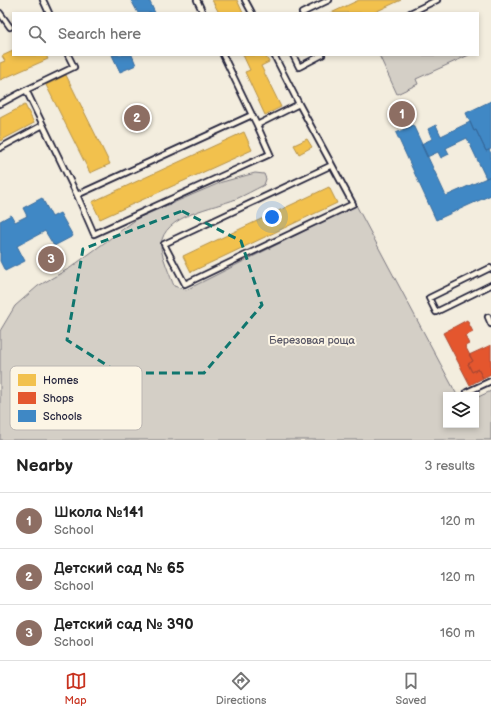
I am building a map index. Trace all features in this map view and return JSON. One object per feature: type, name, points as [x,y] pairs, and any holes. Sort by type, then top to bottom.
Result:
[{"type":"lane","points":[[42,0],[48,12]]},
{"type":"lane","points":[[197,0],[203,12]]},
{"type":"lane","points":[[245,0],[251,12]]},
{"type":"lane","points":[[304,12],[329,0]]},
{"type":"lane","points":[[412,12],[437,0]]},
{"type":"lane","points":[[0,14],[10,27]]},
{"type":"lane","points":[[0,104],[74,67],[68,56]]},
{"type":"lane","points":[[26,90],[44,125],[94,234],[270,154],[223,56]]},
{"type":"lane","points":[[275,56],[353,204],[185,284],[164,244],[332,165]]},
{"type":"lane","points":[[294,56],[299,67],[320,56]]},
{"type":"lane","points":[[257,125],[299,104]]},
{"type":"lane","points":[[77,195],[252,115]]},
{"type":"lane","points":[[0,148],[44,125]]},
{"type":"lane","points":[[491,269],[490,268],[429,298],[436,312],[491,285]]},
{"type":"lane","points":[[488,317],[491,324]]},
{"type":"lane","points":[[467,392],[491,381]]},
{"type":"highlighted area","points":[[182,211],[241,241],[262,305],[204,373],[119,373],[67,340],[83,249]]},
{"type":"green space","points":[[379,56],[467,56],[416,79],[418,84],[397,94]]},
{"type":"green space","name":"Березовая роща","points":[[255,173],[264,174],[266,179],[264,185],[236,199],[191,214],[170,226],[164,235],[161,248],[174,286],[186,290],[356,205],[455,392],[443,392],[443,428],[479,428],[479,397],[491,391],[491,440],[0,440],[0,331],[15,306],[38,286],[70,268],[138,218],[222,182]]},
{"type":"building: Homes","points":[[212,0],[237,0],[243,12],[218,12]]},
{"type":"building: Homes","points":[[359,0],[401,0],[375,12],[333,12]]},
{"type":"building: Homes","points":[[12,51],[12,56],[46,56],[48,59],[0,80],[0,63],[5,61],[2,56]]},
{"type":"building: Homes","points":[[243,56],[266,56],[269,62],[261,66],[281,107],[265,115],[245,72],[250,70]]},
{"type":"building: Homes","points":[[66,75],[110,164],[90,173],[46,85]]},
{"type":"building: Homes","points":[[25,105],[34,123],[0,141],[0,118]]},
{"type":"building: Homes","points":[[244,132],[252,150],[100,219],[92,202]]},
{"type":"building: Homes","points":[[307,139],[312,147],[299,154],[294,145]]},
{"type":"building: Homes","points":[[329,187],[337,203],[191,272],[183,256]]},
{"type":"building: Shops","points":[[467,320],[473,332],[465,336],[469,344],[465,346],[473,361],[468,364],[472,372],[478,369],[483,378],[470,385],[443,333]]},
{"type":"building: Shops","points":[[491,345],[491,374],[483,378],[478,369],[472,372],[468,364],[473,361],[469,355]]},
{"type":"building: Schools","points":[[131,0],[149,0],[155,12],[137,12]]},
{"type":"building: Schools","points":[[112,56],[132,56],[136,65],[120,72]]},
{"type":"building: Schools","points":[[491,101],[491,149],[486,151],[476,130],[474,131],[466,113]]},
{"type":"building: Schools","points":[[470,122],[474,131],[476,130],[486,151],[489,150],[491,153],[491,176],[486,178],[467,138],[446,148],[449,154],[441,158],[438,152],[427,157],[421,144],[432,139],[428,129],[436,125],[441,136]]},
{"type":"building: Schools","points":[[413,125],[446,196],[491,176],[491,195],[436,220],[396,133]]},
{"type":"building: Schools","points":[[42,198],[52,217],[60,213],[73,236],[54,246],[45,231],[17,246],[25,261],[5,271],[0,261],[0,221],[11,215],[15,222],[27,216],[23,208]]},
{"type":"place","name":"Школа №141","points":[[402,114]]},
{"type":"place","name":"Детский сад № 65","points":[[137,118]]},
{"type":"place","name":"Детский сад № 390","points":[[51,259]]}]
